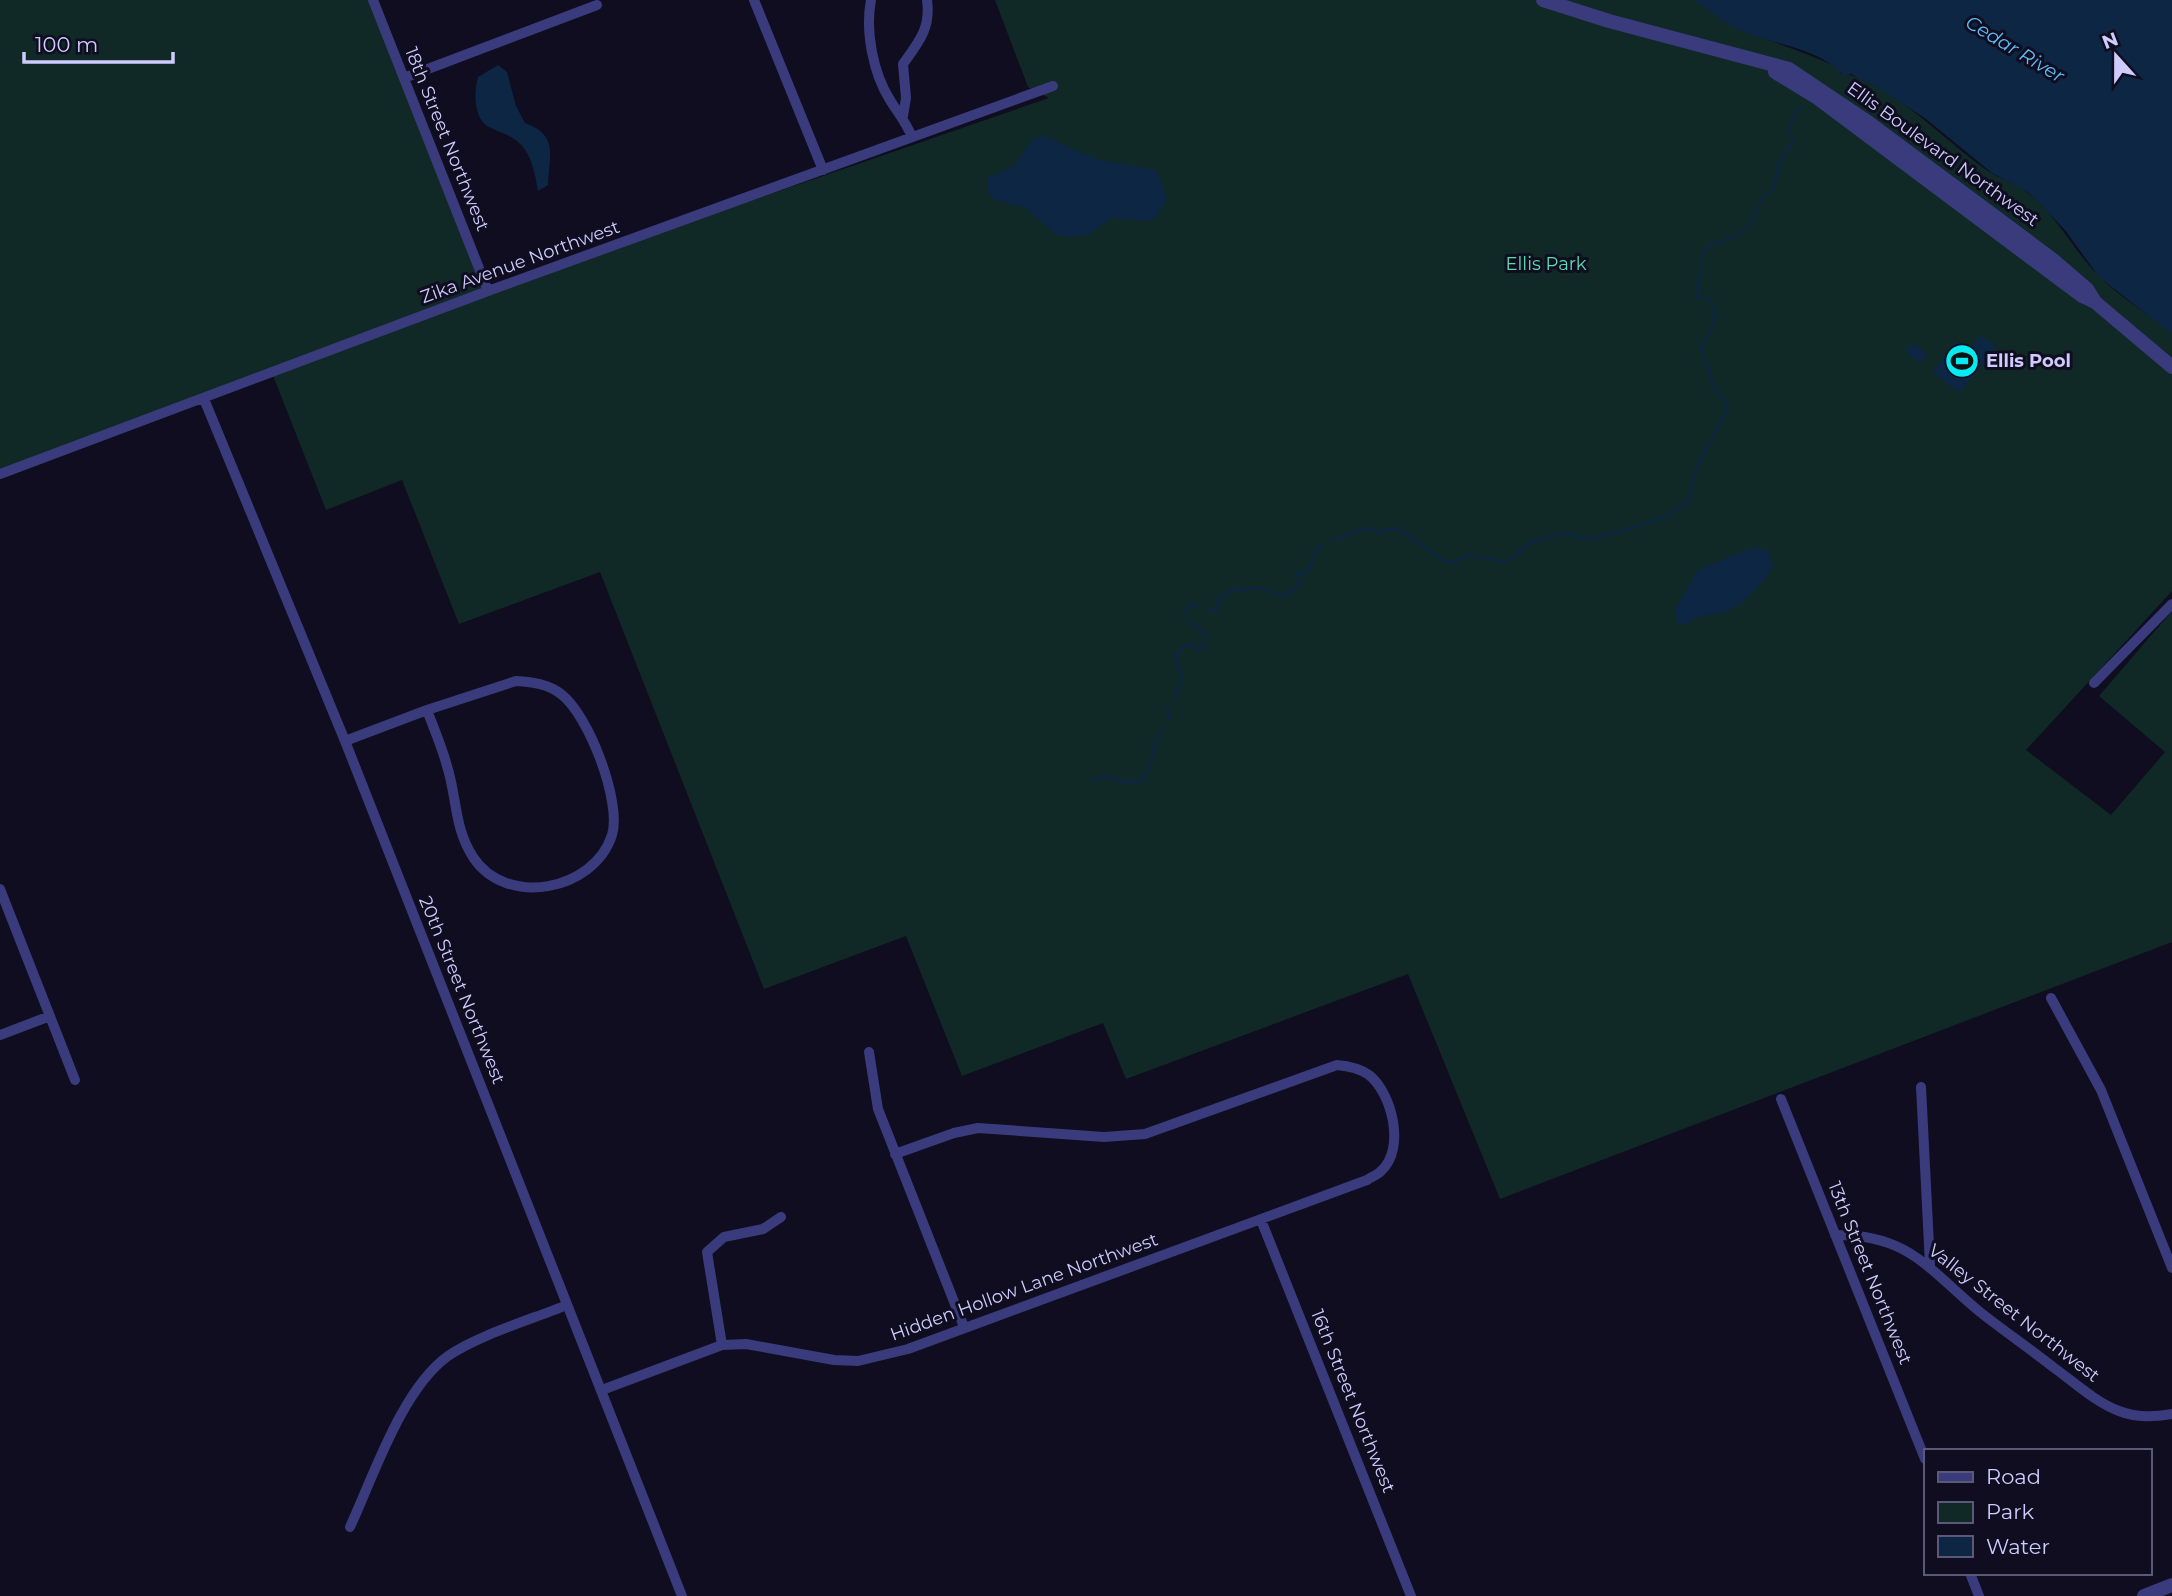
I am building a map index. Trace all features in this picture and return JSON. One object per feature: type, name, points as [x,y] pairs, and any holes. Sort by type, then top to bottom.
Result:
[{"type":"street","name":"18th Street Northwest","points":[[373,0],[488,291]]},
{"type":"street","points":[[754,0],[823,170]]},
{"type":"street","points":[[871,0],[869,41],[890,99],[903,116],[912,137]]},
{"type":"street","points":[[903,116],[906,98],[903,64],[926,33],[930,17],[927,0]]},
{"type":"street","name":"Ellis Boulevard Northwest","points":[[1543,0],[1609,21],[1753,58],[1809,92],[2082,296],[2095,302],[2172,367]]},
{"type":"street","points":[[404,79],[597,5]]},
{"type":"street","name":"Zika Avenue Northwest","points":[[0,474],[488,291],[1053,86]]},
{"type":"street","name":"20th Street Northwest","points":[[204,399],[345,741],[682,1596]]},
{"type":"street","points":[[2094,683],[2172,604]]},
{"type":"street","points":[[345,741],[427,710],[516,681],[539,684],[561,694],[570,702],[585,727],[614,806],[611,838],[595,862],[568,880],[532,889],[498,881],[485,871],[466,845],[456,820],[448,768],[427,710]]},
{"type":"street","points":[[0,889],[75,1080]]},
{"type":"street","points":[[2051,998],[2101,1090],[2172,1268]]},
{"type":"street","points":[[0,1035],[50,1016]]},
{"type":"street","points":[[869,1052],[873,1093],[964,1327]]},
{"type":"street","name":"Hidden Hollow Lane Northwest","points":[[602,1390],[722,1345],[746,1344],[858,1362],[908,1349],[1261,1220],[1382,1171],[1394,1143],[1394,1127],[1376,1082],[1367,1073],[1338,1065],[1144,1134],[1104,1138],[978,1128],[954,1133],[895,1154]]},
{"type":"street","points":[[1921,1087],[1930,1265]]},
{"type":"street","name":"13th Street Northwest","points":[[1782,1099],[1924,1458]]},
{"type":"street","points":[[722,1345],[707,1252],[723,1237],[763,1229],[781,1217]]},
{"type":"street","name":"16th Street Northwest","points":[[1261,1220],[1411,1596]]},
{"type":"street","name":"Valley Street Northwest","points":[[1835,1235],[1862,1234],[1887,1242],[1930,1265],[1981,1312],[2096,1399],[2120,1412],[2150,1417],[2172,1414]]},
{"type":"street","points":[[350,1527],[410,1399],[428,1373],[462,1348],[568,1306]]},
{"type":"street","points":[[1971,1575],[1979,1596]]},
{"type":"street","points":[[2144,1596],[2172,1586]]},
{"type":"green space","name":"Ellis Park","points":[[0,0],[373,0],[489,291],[1049,98],[1028,87],[995,0],[1696,0],[1747,31],[1839,68],[1841,74],[1858,77],[1897,99],[1975,161],[2039,202],[2108,285],[2172,332],[2172,591],[2026,750],[2111,815],[2165,752],[2099,696],[2172,611],[2172,942],[1500,1199],[1408,974],[1126,1079],[1103,1023],[962,1076],[906,936],[764,989],[600,572],[459,624],[402,480],[326,510],[272,373],[0,474]]},
{"type":"water","name":"Cedar River","points":[[1694,0],[2172,0],[2172,334],[2099,277],[2065,230],[2029,193],[1992,173],[1926,119],[1880,89],[1851,74],[1844,76],[1821,58],[1735,28]]},
{"type":"water","points":[[498,65],[507,72],[516,106],[525,123],[543,134],[550,147],[548,185],[538,191],[527,152],[511,137],[484,123],[477,111],[478,77]]},
{"type":"water","points":[[1045,136],[1096,159],[1156,170],[1167,198],[1156,217],[1150,221],[1112,218],[1087,235],[1064,237],[1055,234],[1026,208],[993,199],[988,193],[987,178],[1014,166],[1033,138]]},
{"type":"water","name":"Ellis Pool","points":[[1981,335],[1996,346],[1960,393],[1932,372],[1956,341],[1968,351]]},
{"type":"water","points":[[1913,343],[1927,354],[1920,363],[1906,352]]},
{"type":"water","points":[[1753,547],[1767,550],[1773,566],[1752,593],[1724,612],[1700,616],[1687,624],[1675,622],[1676,607],[1698,570]]},
{"type":"waterway","points":[[1331,541],[1365,528],[1378,532],[1393,528],[1450,563],[1471,555],[1505,562],[1532,542],[1564,533],[1589,539],[1669,516],[1690,498],[1700,460],[1728,405],[1714,388],[1701,347],[1715,319],[1709,300],[1696,295],[1704,247],[1739,234],[1753,221],[1762,199],[1773,190],[1778,165],[1793,140],[1791,123],[1800,107]]},
{"type":"waterway","points":[[1208,611],[1215,611],[1219,598],[1226,597],[1228,591],[1258,588],[1286,596],[1302,582],[1297,574],[1310,571],[1313,554],[1323,544]]},
{"type":"waterway","points":[[1174,700],[1182,677],[1175,656],[1186,645],[1193,644],[1198,651],[1205,643],[1204,632],[1191,624],[1186,614],[1186,609],[1192,605],[1197,607]]},
{"type":"waterway","points":[[1166,708],[1170,715],[1168,720]]},
{"type":"waterway","points":[[1092,781],[1105,777],[1124,782],[1141,780],[1149,767],[1162,727]]},
{"type":"place","name":"Ellis Pool","points":[[1962,361]]}]
